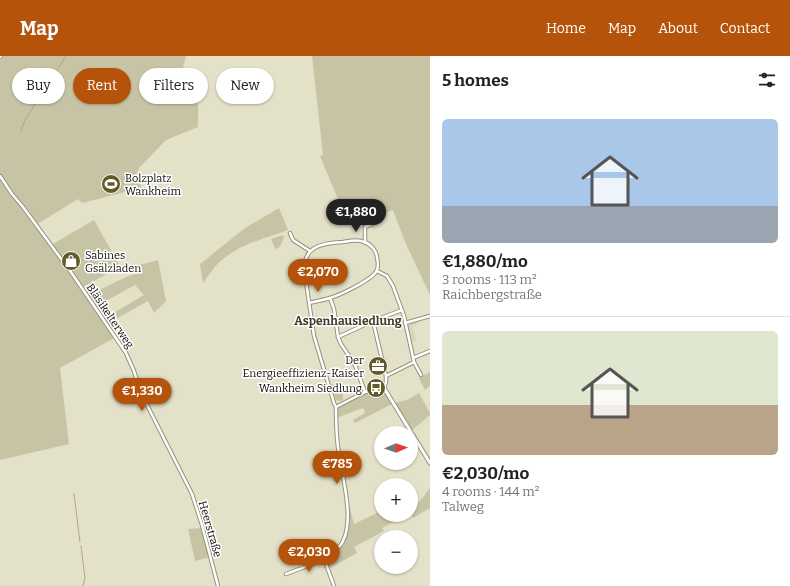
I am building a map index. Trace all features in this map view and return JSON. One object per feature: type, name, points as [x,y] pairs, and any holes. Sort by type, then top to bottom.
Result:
[{"type":"street","name":"Bläsikelterweg","points":[[0,176],[73,275],[126,353],[141,393],[184,478]]},
{"type":"street","points":[[365,242],[364,227],[377,222]]},
{"type":"street","points":[[290,233],[292,240],[310,251]]},
{"type":"street","points":[[309,303],[330,298],[372,277],[377,271],[376,254],[374,250],[365,242],[325,243],[310,251],[306,257],[304,266],[309,303],[314,336],[336,407],[338,448],[347,497],[345,536],[342,543],[328,555],[326,559],[326,564],[334,586]]},
{"type":"street","points":[[377,271],[384,274],[390,281],[402,310],[414,362],[421,375]]},
{"type":"street","points":[[330,298],[334,309],[338,338],[355,365],[365,392]]},
{"type":"street","points":[[338,338],[373,321],[402,310]]},
{"type":"street","points":[[405,323],[430,316]]},
{"type":"street","points":[[373,321],[386,376],[384,388],[430,463]]},
{"type":"street","points":[[413,358],[430,352]]},
{"type":"street","points":[[386,376],[414,362]]},
{"type":"street","points":[[336,407],[365,392],[384,388]]},
{"type":"street","name":"Heerstraße","points":[[184,478],[197,510],[218,586]]},
{"type":"street","points":[[286,574],[326,559]]},
{"type":"shaded area","points":[[4,56],[186,56],[183,68],[139,68],[139,104],[198,104],[198,127],[166,140],[139,168],[137,173],[141,188],[82,203],[78,199],[36,225],[51,245],[94,220],[120,266],[82,288],[87,296],[126,277],[142,272],[139,265],[158,260],[166,301],[154,313],[148,301],[107,324],[116,337],[60,368],[69,444],[0,460],[0,178],[8,192],[12,194],[14,193],[0,174],[0,60]],"holes":[[[135,285],[144,295],[103,319],[95,307]]]},
{"type":"shaded area","points":[[312,56],[430,56],[430,295],[405,242],[393,210],[364,221],[348,223],[320,156],[323,155]]},
{"type":"shaded area","points":[[279,208],[288,230],[238,249],[217,264],[203,283],[200,264],[245,228]]},
{"type":"shaded area","points":[[283,235],[284,237],[280,247],[275,249],[271,239]]},
{"type":"shaded area","points":[[417,319],[418,324],[413,326],[416,341],[410,343],[405,323]]},
{"type":"shaded area","points":[[430,372],[430,386],[425,390],[419,378]]},
{"type":"shaded area","points":[[331,384],[343,384],[343,400],[336,400]]},
{"type":"shaded area","points":[[384,388],[394,403],[355,423],[353,420],[365,413],[363,408],[336,418],[336,407],[365,392]]},
{"type":"shaded area","points":[[419,393],[430,415],[417,426],[408,426],[394,403],[407,400]]},
{"type":"shaded area","points":[[430,488],[430,508],[418,515],[418,503]]},
{"type":"shaded area","points":[[347,497],[354,524],[374,514],[374,522],[394,522],[382,528],[383,530],[374,530],[374,536],[354,547],[357,553],[328,569],[326,559],[339,548],[345,539],[348,521]]},
{"type":"shaded area","points":[[203,528],[211,557],[195,561],[188,529]]},
{"type":"waterway","points":[[21,131],[25,120],[66,56]]},
{"type":"waterway","points":[[74,494],[80,542]]},
{"type":"waterway","points":[[81,546],[85,578],[83,586]]},
{"type":"place","name":"Bolzplatz Wankheim","points":[[111,184]]},
{"type":"place","name":"Sabines Gsälzladen","points":[[71,261]]},
{"type":"place","name":"Der Energieeffizienz-Kaiser","points":[[378,366]]},
{"type":"place","name":"Wankheim Siedlung","points":[[376,388]]},
{"type":"district","name":"Aspenhausiedlung","points":[[348,321]]}]
